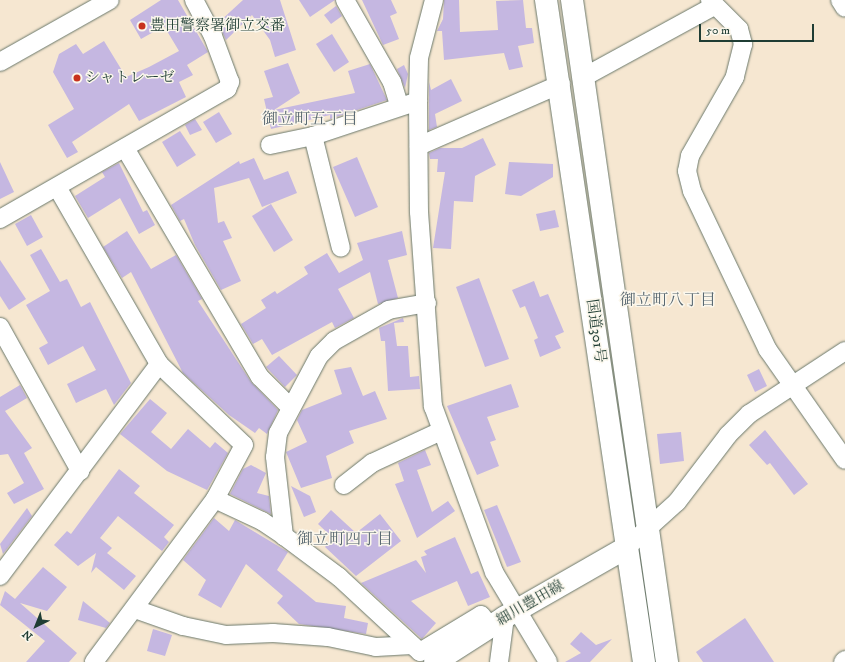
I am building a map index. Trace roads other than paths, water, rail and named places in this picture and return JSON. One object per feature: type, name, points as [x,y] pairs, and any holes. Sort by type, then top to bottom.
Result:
[{"type":"main road","name":"国道301号","points":[[546,0],[561,84],[644,662]]},
{"type":"main road","name":"国道301号","points":[[572,0],[667,662]]},
{"type":"main road","name":"細川豊田線","points":[[435,662],[505,617],[627,547]]},
{"type":"street","points":[[0,62],[110,0]]},
{"type":"street","points":[[0,219],[125,148],[228,86],[213,36],[194,0]]},
{"type":"street","points":[[345,0],[392,82],[399,105]]},
{"type":"street","points":[[434,0],[419,58],[418,101],[420,212],[433,406],[494,572],[505,617],[499,662]]},
{"type":"street","points":[[840,0],[845,8]]},
{"type":"street","points":[[582,78],[712,3],[739,29],[742,57],[734,77],[699,135],[687,171],[692,191],[768,350],[845,460]]},
{"type":"street","points":[[419,146],[561,84]]},
{"type":"street","points":[[270,145],[313,136],[399,105],[418,101]]},
{"type":"street","points":[[313,136],[341,248]]},
{"type":"street","points":[[125,148],[262,380],[290,407]]},
{"type":"street","points":[[57,187],[159,364],[244,445],[215,499],[135,609],[94,662]]},
{"type":"street","points":[[284,536],[275,457],[278,433],[290,407],[319,356],[334,341],[389,310],[427,303]]},
{"type":"street","points":[[0,327],[80,471]]},
{"type":"street","points":[[627,547],[647,531],[677,502],[743,419],[845,351]]},
{"type":"street","points":[[1,571],[80,471],[159,364]]},
{"type":"street","points":[[344,485],[372,463],[441,431]]},
{"type":"street","points":[[215,499],[262,521],[339,577],[420,652],[481,615],[505,617],[548,662]]},
{"type":"street","points":[[135,609],[183,626],[226,635],[273,633],[328,637],[376,647],[412,645]]},
{"type":"place","name":"豊田警察署御立交番","points":[[142,26]]},
{"type":"place","name":"シャトレーゼ","points":[[77,78]]},
{"type":"district","name":"御立町五丁目","points":[[310,119]]},
{"type":"district","name":"御立町八丁目","points":[[668,300]]},
{"type":"district","name":"御立町四丁目","points":[[345,539]]}]
